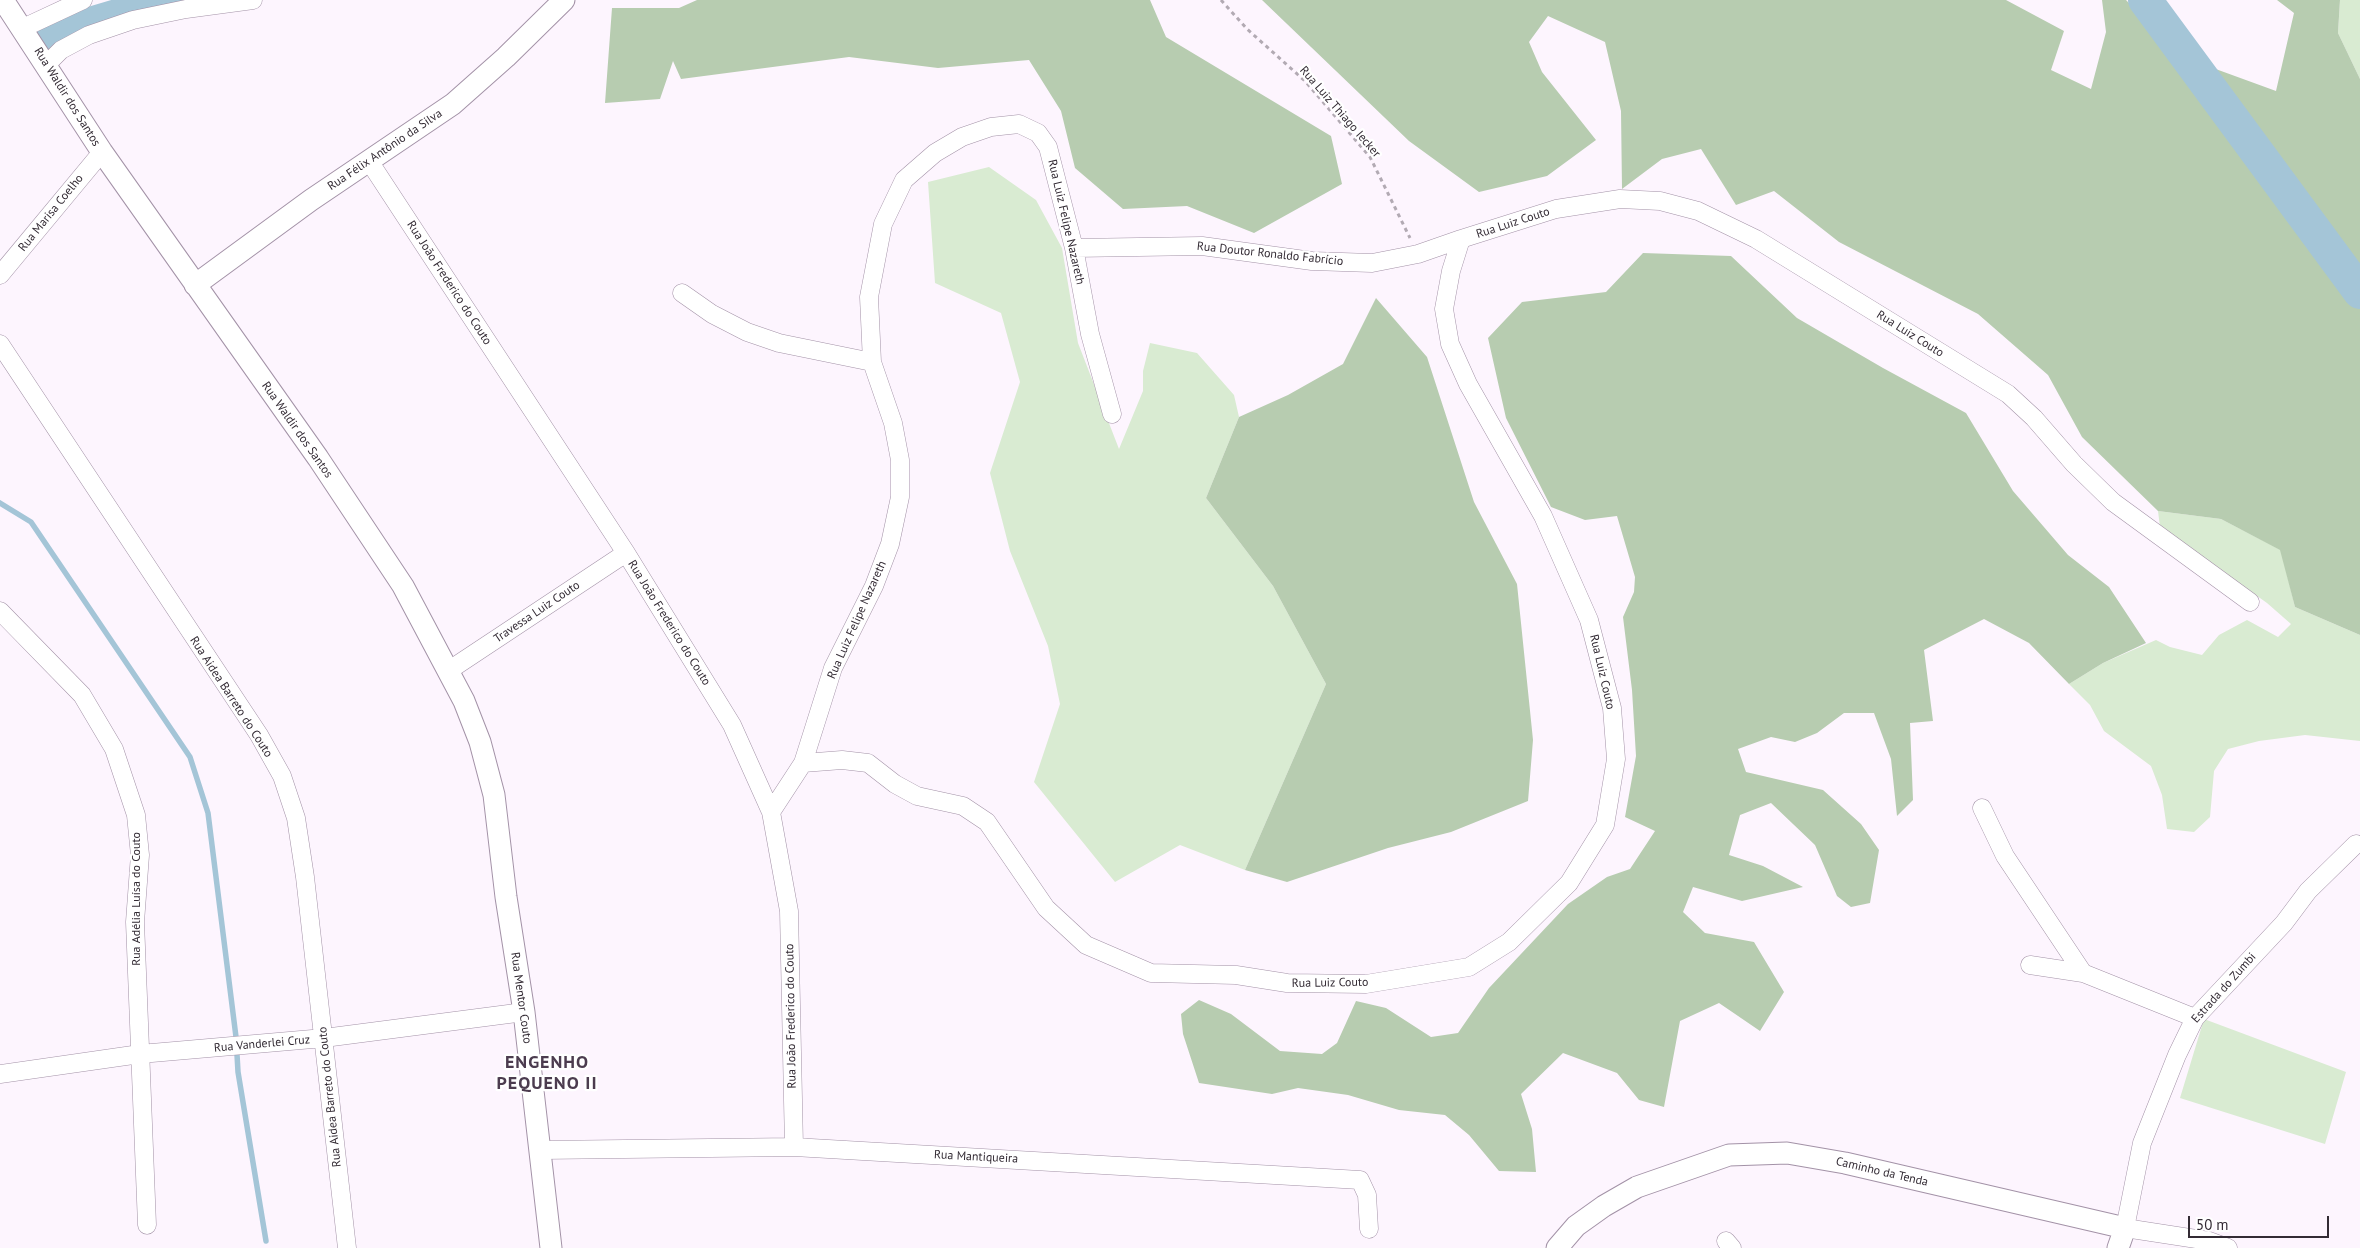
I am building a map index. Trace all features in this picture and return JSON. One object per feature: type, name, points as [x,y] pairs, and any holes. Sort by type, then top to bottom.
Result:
[{"type":"street","name":"Rua Waldir dos Santos","points":[[3,0],[47,64],[102,152],[318,458],[403,586],[464,701],[480,742],[494,796],[506,897]]},
{"type":"street","points":[[23,28],[83,0]]},
{"type":"street","points":[[47,64],[62,50],[89,34],[133,20],[186,9],[253,0]]},
{"type":"street","name":"Rua Félix Antônio da Silva","points":[[195,285],[311,200],[453,104],[506,57],[564,0]]},
{"type":"street","name":"Rua Luiz Felipe Nazareth","points":[[770,812],[803,763],[833,668],[874,586],[890,544],[900,497],[900,460],[893,423],[872,362],[869,297],[883,224],[904,180],[935,153],[962,137],[991,127],[1019,124],[1038,133],[1048,147],[1074,248],[1090,334],[1112,414]]},
{"type":"street","name":"Rua Marisa Coelho","points":[[0,276],[102,152]]},
{"type":"street","name":"Rua João Frederico do Couto","points":[[369,161],[626,554],[732,725],[770,812],[789,910],[794,1147]]},
{"type":"street","name":"Rua Luiz Couto","points":[[803,763],[842,760],[868,763],[894,784],[917,796],[963,806],[987,822],[1046,908],[1086,945],[1151,973],[1236,976],[1286,983],[1366,984],[1469,967],[1509,942],[1569,883],[1605,825],[1616,760],[1612,708],[1589,620],[1543,516],[1468,384],[1450,344],[1444,309],[1451,271],[1461,239],[1556,209],[1620,200],[1660,201],[1698,211],[1756,239],[2008,394],[2034,418],[2074,464],[2113,502],[2250,602]]},
{"type":"street","name":"Rua Doutor Ronaldo Fabrício","points":[[1074,248],[1202,246],[1312,261],[1372,263],[1418,254],[1461,239]]},
{"type":"street","points":[[682,293],[712,314],[747,332],[779,342],[872,362]]},
{"type":"street","name":"Rua Aidea Barreto do Couto","points":[[0,344],[260,735],[282,776],[296,818],[324,1038],[347,1248]]},
{"type":"street","name":"Travessa Luiz Couto","points":[[448,671],[626,554]]},
{"type":"street","name":"Rua Adélia Luísa do Couto","points":[[0,611],[82,695],[114,749],[136,815],[140,856],[135,922],[146,1225]]},
{"type":"street","points":[[1982,808],[2005,856],[2083,973]]},
{"type":"street","name":"Estrada do Zumbi","points":[[2118,1248],[2125,1228],[2142,1143],[2176,1055],[2195,1018],[2284,922],[2308,891],[2356,844]]},
{"type":"street","name":"Rua Mentor Couto","points":[[506,897],[524,1012],[551,1248]]},
{"type":"street","points":[[2030,965],[2083,973],[2195,1018]]},
{"type":"street","name":"Rua Vanderlei Cruz","points":[[0,1074],[140,1054],[324,1038],[524,1012]]},
{"type":"street","name":"Rua Mantiqueira","points":[[541,1150],[794,1147],[1360,1180],[1367,1195],[1368,1229]]},
{"type":"street","name":"Caminho da Tenda","points":[[1557,1248],[1576,1226],[1604,1206],[1637,1187],[1730,1155],[1787,1153],[1845,1163],[2125,1228],[2209,1241],[2228,1248]]},
{"type":"path","name":"Rua Luiz Thiago Iecker","points":[[1221,0],[1247,29],[1305,81],[1370,157],[1418,254]]},
{"type":"green space","points":[[697,0],[1150,0],[1166,37],[1331,136],[1342,184],[1254,233],[1187,206],[1123,209],[1075,168],[1061,111],[1029,60],[938,68],[849,57],[681,79],[673,61],[660,99],[605,103],[612,8],[679,8]]},
{"type":"green space","points":[[1262,0],[2006,0],[2064,31],[2051,70],[2091,89],[2106,32],[2102,0],[2126,0],[2180,56],[2276,91],[2294,13],[2277,0],[2340,0],[2338,33],[2360,79],[2360,635],[2295,607],[2280,550],[2221,519],[2158,511],[2082,437],[2048,375],[1978,314],[1839,242],[1774,191],[1736,205],[1701,149],[1662,159],[1622,189],[1621,111],[1605,42],[1548,16],[1529,42],[1542,72],[1596,140],[1547,176],[1479,192],[1409,141]]},
{"type":"green space","points":[[2340,0],[2360,0],[2360,79],[2338,33]]},
{"type":"green space","points":[[989,167],[1036,200],[1062,248],[1078,343],[1119,449],[1143,391],[1143,371],[1150,343],[1197,353],[1234,395],[1239,417],[1206,498],[1273,586],[1326,684],[1245,870],[1180,845],[1115,882],[1034,782],[1060,704],[1048,646],[1010,551],[990,473],[1020,382],[1001,313],[935,283],[928,182]]},
{"type":"green space","points":[[1643,253],[1731,256],[1797,318],[1966,413],[2013,491],[2068,555],[2109,587],[2146,643],[2103,663],[2069,684],[2029,643],[1984,619],[1924,650],[1933,721],[1910,723],[1913,800],[1897,816],[1891,759],[1874,713],[1844,713],[1817,733],[1795,742],[1771,737],[1738,749],[1746,772],[1823,790],[1861,824],[1879,850],[1870,903],[1851,907],[1837,896],[1815,845],[1771,803],[1740,815],[1729,855],[1763,866],[1803,887],[1742,901],[1693,887],[1683,912],[1705,933],[1754,942],[1784,992],[1760,1031],[1719,1003],[1680,1021],[1664,1107],[1639,1100],[1617,1073],[1563,1053],[1521,1094],[1532,1129],[1536,1172],[1499,1171],[1469,1135],[1445,1115],[1399,1110],[1348,1095],[1298,1088],[1272,1094],[1199,1083],[1183,1034],[1181,1014],[1199,1000],[1231,1014],[1280,1051],[1322,1054],[1337,1043],[1356,1001],[1386,1008],[1431,1037],[1458,1033],[1489,988],[1568,904],[1607,877],[1630,869],[1655,831],[1625,817],[1636,756],[1632,690],[1623,617],[1634,592],[1635,577],[1617,516],[1585,520],[1551,507],[1506,418],[1488,338],[1522,302],[1606,292]]},
{"type":"green space","points":[[1376,298],[1427,357],[1474,502],[1517,584],[1533,740],[1528,801],[1451,832],[1388,848],[1287,882],[1245,870],[1326,684],[1273,586],[1206,498],[1239,417],[1288,395],[1343,364]]},
{"type":"green space","points":[[2158,511],[2221,519],[2281,550],[2295,607],[2360,635],[2360,741],[2305,735],[2259,741],[2228,749],[2214,771],[2210,817],[2194,832],[2167,829],[2162,795],[2151,766],[2104,731],[2090,705],[2069,684],[2103,663],[2156,640],[2170,647],[2202,655],[2219,635],[2247,620],[2278,637],[2291,624],[2267,603],[2160,527]]},
{"type":"green space","points":[[2204,1019],[2346,1072],[2325,1144],[2180,1098]]},
{"type":"waterway","points":[[53,35],[171,0]]},
{"type":"waterway","points":[[2145,0],[2360,292]]},
{"type":"waterway","points":[[0,503],[31,522],[190,757],[208,813],[236,1037],[238,1072],[266,1241]]},
{"type":"district","name":"ENGENHO PEQUENO II","points":[[547,1073]]}]
